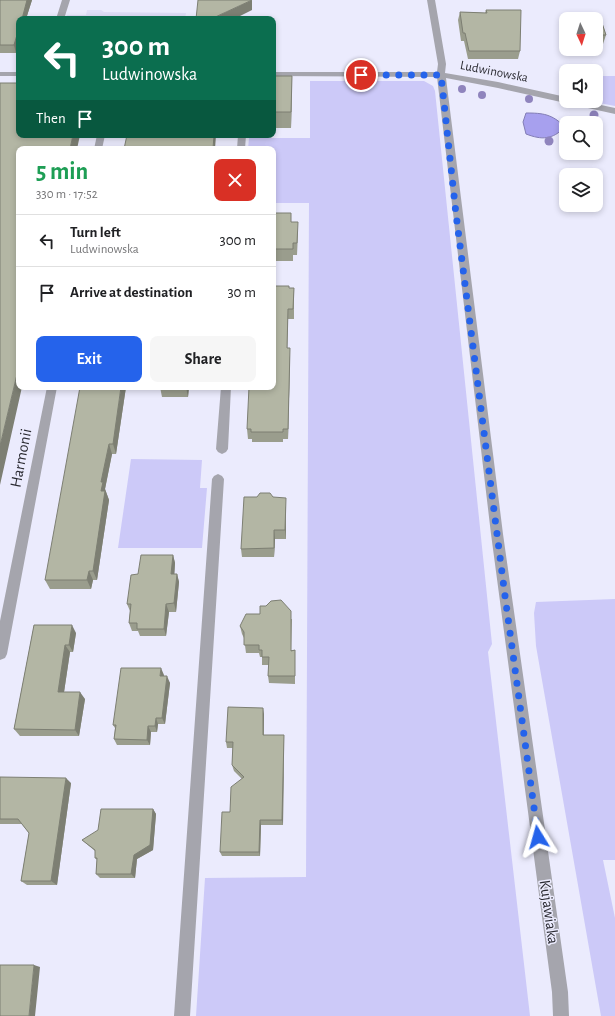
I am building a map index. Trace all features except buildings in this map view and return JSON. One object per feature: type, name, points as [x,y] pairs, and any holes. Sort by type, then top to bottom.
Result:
[{"type":"street","points":[[61,16],[66,0]]},
{"type":"street","name":"Kujawiaka","points":[[431,0],[442,64],[441,75],[456,214],[505,596],[560,992],[561,1016]]},
{"type":"street","points":[[0,74],[16,74]]},
{"type":"street","name":"Ludwinowska","points":[[276,74],[441,75],[498,84],[559,98]]},
{"type":"street","points":[[599,108],[615,112]]},
{"type":"street","name":"Harmonii","points":[[0,654],[51,390]]},
{"type":"street","points":[[222,449],[226,390]]},
{"type":"street","points":[[182,1016],[218,479]]},
{"type":"street","name":"Kujawiaka","points":[[560,992],[567,1016]]},
{"type":"shaded area","points":[[87,10],[101,10],[104,12],[186,13],[186,16],[67,16],[86,15]]},
{"type":"shaded area","points":[[603,76],[615,76],[615,106],[603,104]]},
{"type":"shaded area","points":[[310,81],[424,81],[433,86],[435,91],[492,644],[488,652],[530,1016],[196,1016],[205,878],[306,877],[309,203],[276,203],[276,146],[248,146],[249,138],[310,138]]},
{"type":"shaded area","points":[[526,113],[547,115],[559,122],[559,132],[547,138],[537,137],[526,134],[523,122]]},
{"type":"shaded area","points":[[131,459],[202,460],[200,488],[207,488],[202,548],[118,548]]},
{"type":"shaded area","points":[[615,599],[615,860],[603,860],[615,918],[615,1016],[601,1016],[536,646],[534,613],[536,602]]},
{"type":"route","points":[[361,75],[441,75],[456,214],[505,596],[538,837]]}]
